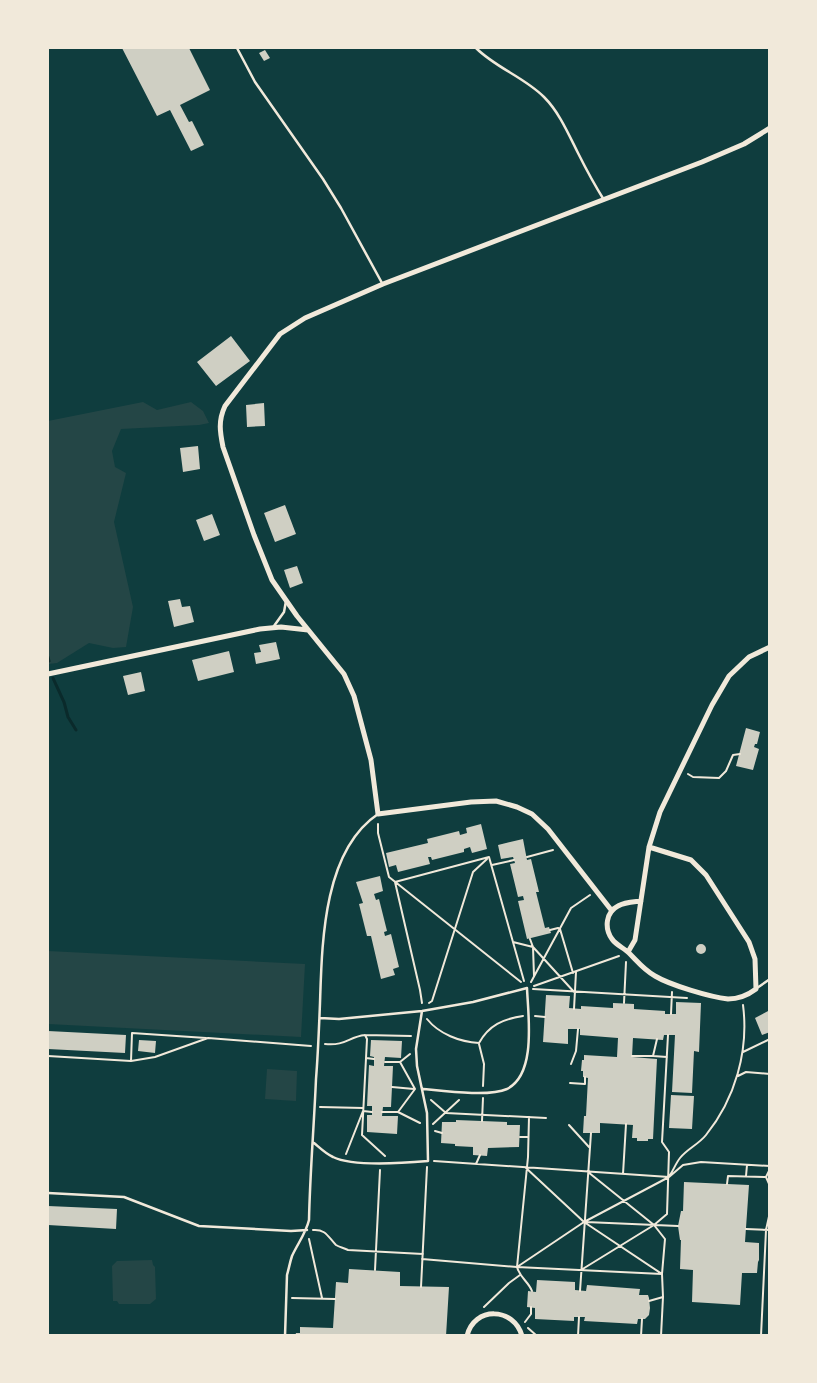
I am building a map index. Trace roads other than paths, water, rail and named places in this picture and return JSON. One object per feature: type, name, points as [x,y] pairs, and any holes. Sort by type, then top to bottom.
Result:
[{"type":"street","points":[[612,910],[548,828],[532,814],[517,807],[496,801],[471,802],[378,814],[371,760],[354,696],[344,674],[308,630],[272,580],[223,447],[220,434],[220,417],[225,406],[272,344],[287,328],[305,318],[383,284],[604,200],[744,144],[770,128]]},
{"type":"street","points":[[48,674],[272,627],[292,627],[308,630]]},
{"type":"street","points":[[628,952],[635,940],[649,847],[660,812],[712,705],[729,676],[749,657],[770,647]]},
{"type":"street","points":[[641,901],[618,906],[612,910],[607,920],[607,928],[611,938],[628,952],[638,965],[654,976],[672,984],[728,999],[742,997],[756,989],[754,959],[749,942],[706,875],[690,860],[649,847]]},
{"type":"street","points":[[467,1336],[476,1320],[482,1316],[496,1313],[502,1314],[514,1321],[522,1336]]},
{"type":"lane","points":[[237,48],[255,82],[341,208],[383,284]]},
{"type":"lane","points":[[476,48],[490,60],[535,88],[550,104],[558,114],[588,174],[604,200]]},
{"type":"lane","points":[[272,627],[279,621],[284,612],[286,601]]},
{"type":"lane","points":[[285,1336],[289,1265],[307,1230],[309,1220],[325,923],[339,867],[356,834],[366,822],[378,814]]},
{"type":"lane","points":[[756,989],[770,979]]},
{"type":"lane","points":[[320,1018],[339,1019],[422,1011],[473,1002],[527,988],[528,1052],[521,1077],[506,1089],[483,1092],[423,1089]]},
{"type":"lane","points":[[314,1143],[333,1157],[343,1161],[394,1164],[428,1161],[427,1120],[423,1089],[417,1066],[416,1049],[422,1011]]},
{"type":"lane","points":[[48,1193],[124,1197],[199,1226],[281,1231],[307,1230]]},
{"type":"waterway","points":[[48,657],[49,661]]},
{"type":"waterway","points":[[53,678],[64,702],[68,717],[76,730]]}]
